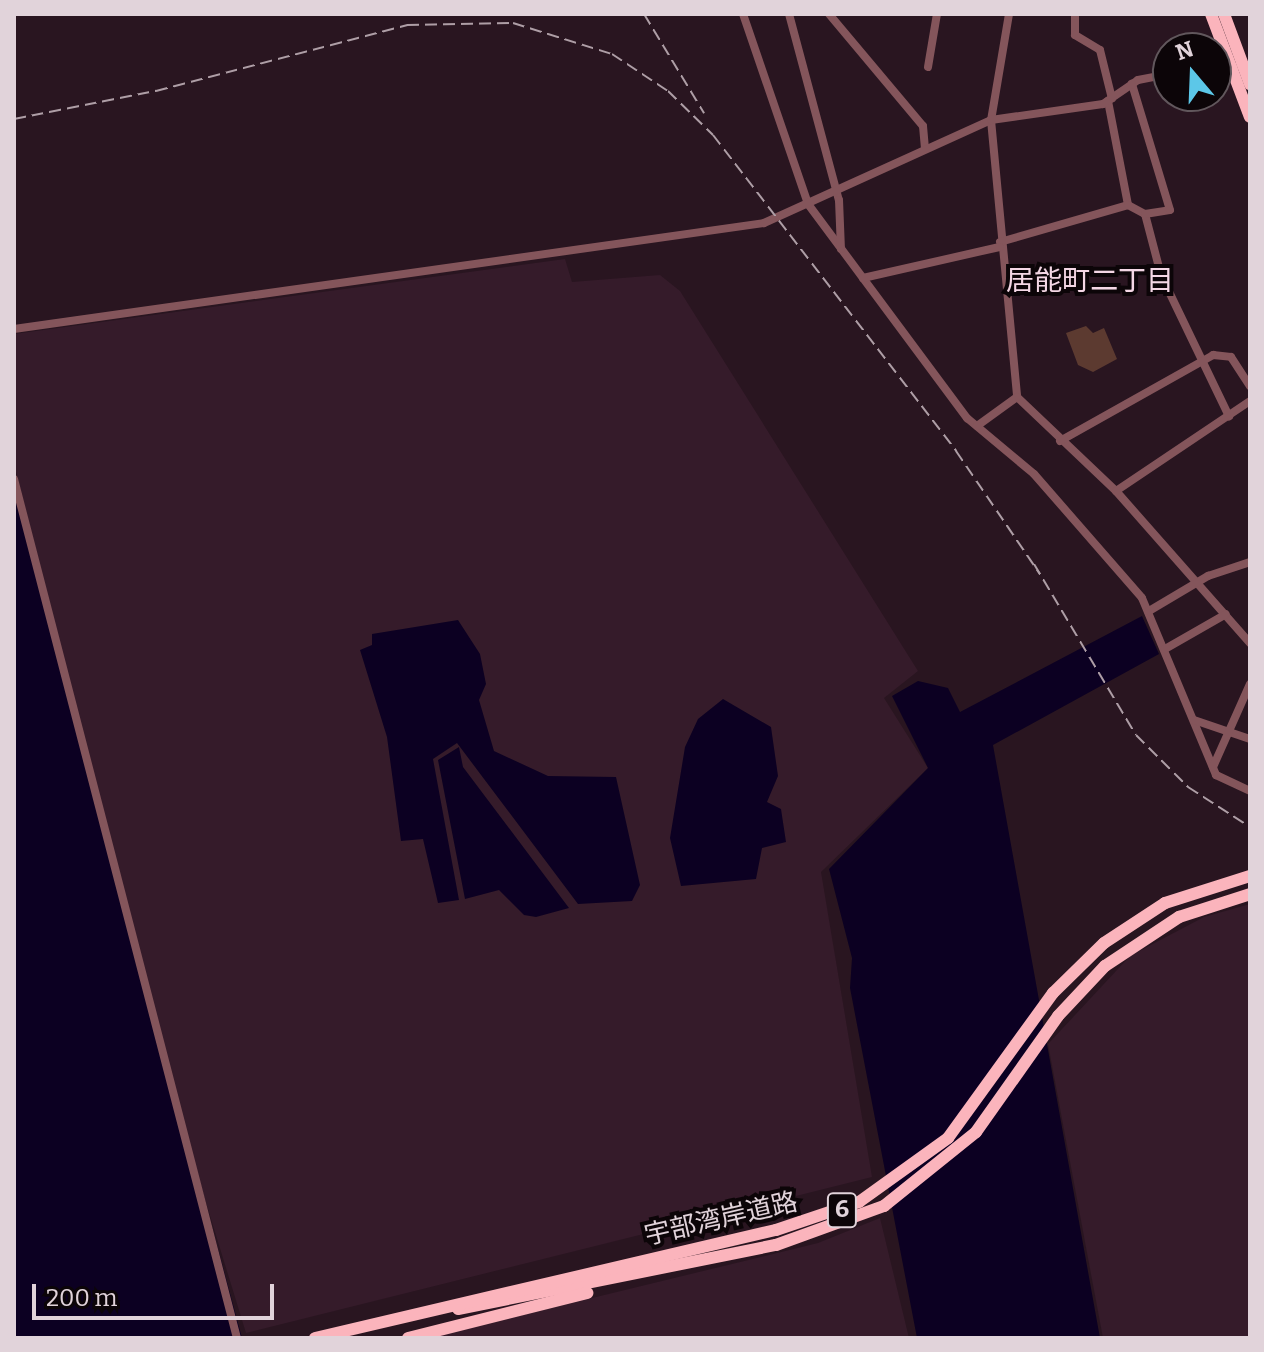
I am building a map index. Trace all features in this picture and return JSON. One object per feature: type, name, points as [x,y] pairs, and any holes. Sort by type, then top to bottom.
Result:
[{"type":"highway","points":[[1211,14],[1242,66],[1250,117]]},
{"type":"highway","points":[[1224,14],[1250,84]]},
{"type":"highway","name":"宇部湾岸道路","points":[[315,1338],[735,1240],[842,1209],[905,1174],[972,1111],[1042,1008],[1091,954],[1165,903],[1250,876]]},
{"type":"highway","name":"宇部湾岸道路","points":[[328,1338],[737,1254],[841,1226],[911,1189],[976,1132],[1058,1016],[1105,966],[1179,917],[1250,894]]},
{"type":"highway","points":[[305,1338],[349,1321],[528,1277],[735,1240]]},
{"type":"highway","points":[[408,1338],[737,1254]]},
{"type":"street","points":[[743,14],[808,204],[977,426],[1034,474],[1149,611],[1212,767],[1250,791]]},
{"type":"street","points":[[789,14],[836,191],[841,249]]},
{"type":"street","points":[[829,14],[923,126],[925,149]]},
{"type":"street","points":[[928,67],[937,14]]},
{"type":"street","points":[[1009,14],[991,120],[1000,245],[1017,397],[1116,491],[1203,583],[1250,643]]},
{"type":"street","points":[[1075,14],[1075,35],[1100,50],[1128,205]]},
{"type":"street","points":[[14,329],[764,223],[991,120],[1110,100],[1132,84],[1152,78]]},
{"type":"street","points":[[863,278],[1000,245],[1128,205],[1145,214],[1170,210],[1132,84]]},
{"type":"street","points":[[1145,214],[1154,257],[1200,361],[1229,416]]},
{"type":"street","points":[[1060,441],[1200,361],[1231,357],[1250,386]]},
{"type":"street","points":[[977,426],[1017,397]]},
{"type":"street","points":[[1116,491],[1250,401]]},
{"type":"street","points":[[14,479],[237,1338]]},
{"type":"street","points":[[1149,611],[1250,562]]},
{"type":"street","points":[[1165,649],[1226,614]]},
{"type":"street","points":[[1212,767],[1250,684]]},
{"type":"street","points":[[1194,720],[1250,739]]},
{"type":"shaded area","points":[[565,259],[572,282],[660,275],[680,291],[918,671],[884,698],[928,768],[821,872],[872,1177],[246,1333],[188,1144],[14,464],[14,334]]},
{"type":"shaded area","points":[[1086,326],[1093,333],[1104,328],[1117,359],[1093,372],[1078,365],[1066,333]]},
{"type":"shaded area","points":[[14,490],[242,1338],[14,1338]]},
{"type":"shaded area","points":[[1142,616],[1159,654],[993,745],[1100,1338],[917,1338],[850,988],[852,958],[829,869],[928,768],[892,696],[918,681],[948,688],[960,712]]},
{"type":"shaded area","points":[[458,620],[480,654],[486,684],[479,700],[494,751],[548,776],[616,777],[640,885],[632,901],[578,904],[457,743],[433,759],[459,900],[438,903],[423,839],[401,841],[387,737],[360,650],[372,645],[372,634]]},
{"type":"shaded area","points":[[723,699],[771,727],[778,776],[767,802],[781,809],[786,842],[762,848],[756,879],[681,886],[670,838],[685,747],[698,719]]},
{"type":"shaded area","points":[[459,747],[463,767],[569,908],[536,917],[524,915],[499,890],[465,899],[438,760]]},
{"type":"shaded area","points":[[1250,904],[1250,1338],[1103,1338],[1048,1044],[1130,956],[1204,917]]},
{"type":"shaded area","points":[[880,1218],[909,1338],[428,1338],[818,1243]]},
{"type":"railway","points":[[644,14],[704,113]]},
{"type":"railway","points":[[14,119],[156,91],[407,25],[513,23],[612,54],[668,91],[713,135],[956,451],[1040,574]]},
{"type":"railway","points":[[1034,564],[1136,735],[1188,787],[1250,827]]},
{"type":"district","name":"居能町二丁目","points":[[1090,281]]}]
